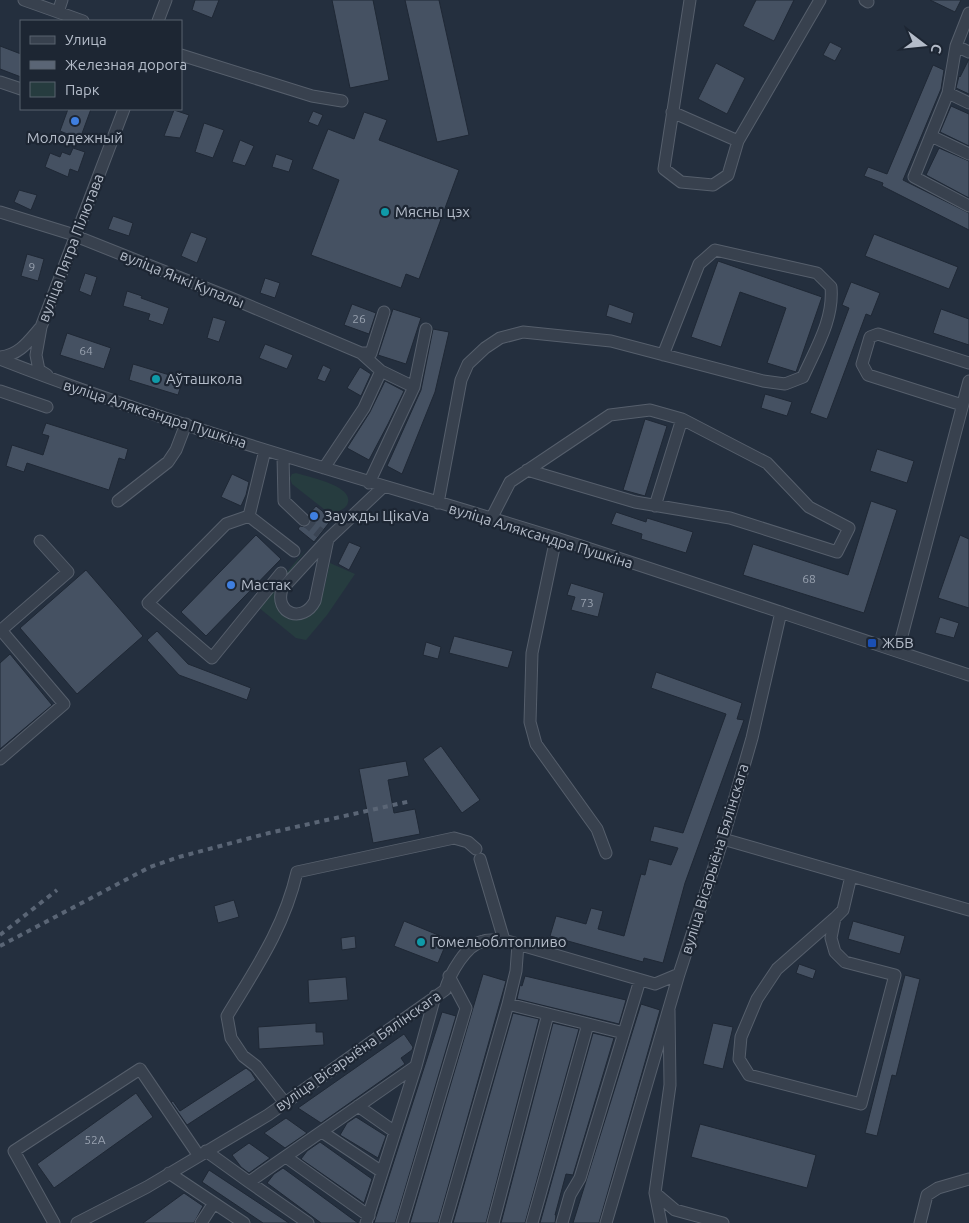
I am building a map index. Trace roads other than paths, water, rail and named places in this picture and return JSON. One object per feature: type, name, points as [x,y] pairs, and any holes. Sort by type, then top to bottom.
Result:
[{"type":"street","points":[[24,0],[80,20]]},
{"type":"street","points":[[58,12],[62,0]]},
{"type":"street","points":[[158,20],[166,0]]},
{"type":"street","points":[[690,0],[664,168],[681,182],[713,185],[728,174],[738,141],[820,0]]},
{"type":"street","points":[[969,13],[956,46],[948,93],[914,177],[969,206]]},
{"type":"street","points":[[956,46],[969,52]]},
{"type":"street","points":[[182,55],[312,96],[342,101]]},
{"type":"street","points":[[0,82],[20,90]]},
{"type":"street","points":[[948,93],[969,103]]},
{"type":"street","name":"вуліца Пятра Пілютава","points":[[57,381],[39,370],[36,355],[41,327],[124,110]]},
{"type":"street","points":[[672,112],[738,141]]},
{"type":"street","points":[[931,136],[969,154]]},
{"type":"street","name":"вуліца Янкі Купалы","points":[[0,212],[68,233],[231,298],[361,353],[381,371],[414,387]]},
{"type":"street","points":[[438,503],[461,380],[468,364],[500,338],[523,332],[611,342],[763,381],[785,384],[803,377],[825,329],[832,301],[831,287],[817,273],[715,250],[699,264],[663,355]]},
{"type":"street","points":[[361,353],[371,353],[384,312]]},
{"type":"street","points":[[0,358],[16,353],[27,344],[41,327]]},
{"type":"street","points":[[369,482],[414,387],[426,329]]},
{"type":"street","points":[[962,405],[868,375],[862,364],[870,337],[878,334],[969,363]]},
{"type":"street","name":"вуліца Аляксандра Пушкіна","points":[[0,358],[57,381],[265,450],[556,538],[969,675]]},
{"type":"street","points":[[324,468],[364,408],[381,371]]},
{"type":"street","points":[[898,652],[969,381]]},
{"type":"street","points":[[0,391],[47,407]]},
{"type":"street","points":[[491,519],[510,482],[527,470],[610,415],[650,410],[682,418],[767,463],[809,507],[849,528],[837,552],[730,518],[635,502],[527,470]]},
{"type":"street","points":[[655,506],[682,418]]},
{"type":"street","points":[[118,501],[168,462],[176,450],[186,424]]},
{"type":"street","points":[[249,516],[265,450]]},
{"type":"street","points":[[284,456],[284,501],[304,520]]},
{"type":"street","points":[[324,536],[315,600],[312,608],[298,615],[292,613],[284,609],[281,603],[279,596],[282,589],[324,536],[383,487]]},
{"type":"street","points":[[249,516],[294,551]]},
{"type":"street","points":[[249,516],[226,524],[148,603],[212,658],[281,573]]},
{"type":"street","points":[[556,538],[532,653],[530,722],[536,744],[598,829],[606,854]]},
{"type":"street","points":[[0,758],[64,704],[0,630],[68,572],[40,541]]},
{"type":"street","name":"вуліца Вісарыёна Бялінскага","points":[[77,1223],[169,1173],[268,1115],[445,990],[450,976],[464,955],[472,947],[483,941],[504,940],[655,984],[679,974],[723,839],[752,738],[781,612]]},
{"type":"street","points":[[285,1103],[256,1066],[243,1056],[231,1038],[227,1016],[272,943],[291,896],[297,872],[454,838],[468,842],[478,854],[504,940]]},
{"type":"street","points":[[723,839],[969,910]]},
{"type":"street","points":[[835,918],[831,938],[835,952],[845,962],[895,975],[861,1104],[749,1075],[740,1059],[742,1037],[757,999],[777,969],[843,910],[851,876]]},
{"type":"street","points":[[445,1223],[508,1004],[516,971],[518,944]]},
{"type":"street","points":[[606,1223],[679,974]]},
{"type":"street","points":[[402,1223],[466,1008],[450,976]]},
{"type":"street","points":[[562,1223],[570,1195],[580,1178],[640,980]]},
{"type":"street","points":[[286,1157],[368,1220],[436,996]]},
{"type":"street","points":[[508,1004],[624,1033]]},
{"type":"street","points":[[661,1223],[655,1193],[670,1085],[668,1010]]},
{"type":"street","points":[[492,1223],[548,1014]]},
{"type":"street","points":[[532,1223],[588,1024]]},
{"type":"street","points":[[249,1182],[416,1066]]},
{"type":"street","points":[[54,1223],[14,1151],[140,1069],[202,1153],[249,1182],[308,1223]]},
{"type":"street","points":[[358,1106],[395,1132]]},
{"type":"street","points":[[322,1132],[382,1172]]},
{"type":"street","points":[[169,1173],[244,1223]]},
{"type":"street","points":[[920,1223],[928,1195],[938,1188],[969,1179]]},
{"type":"street","points":[[655,1193],[675,1210],[723,1223]]},
{"type":"street","points":[[201,1223],[214,1203]]},
{"type":"tunnel","points":[[304,520],[320,533]]},
{"type":"railway","points":[[0,946],[150,867],[179,857],[269,833],[411,801]]},
{"type":"railway","points":[[0,935],[57,890]]},
{"type":"place","name":"Молодежный","points":[[75,121]]},
{"type":"place","name":"Мясны цэх","points":[[385,212]]},
{"type":"place","name":"Аўташкола","points":[[156,379]]},
{"type":"place","name":"Заужды ЦікаVа","points":[[314,516]]},
{"type":"place","name":"Мастак","points":[[231,585]]},
{"type":"place","name":"ЖБВ","points":[[872,643]]},
{"type":"place","name":"Гомельоблтопливо","points":[[421,942]]}]
